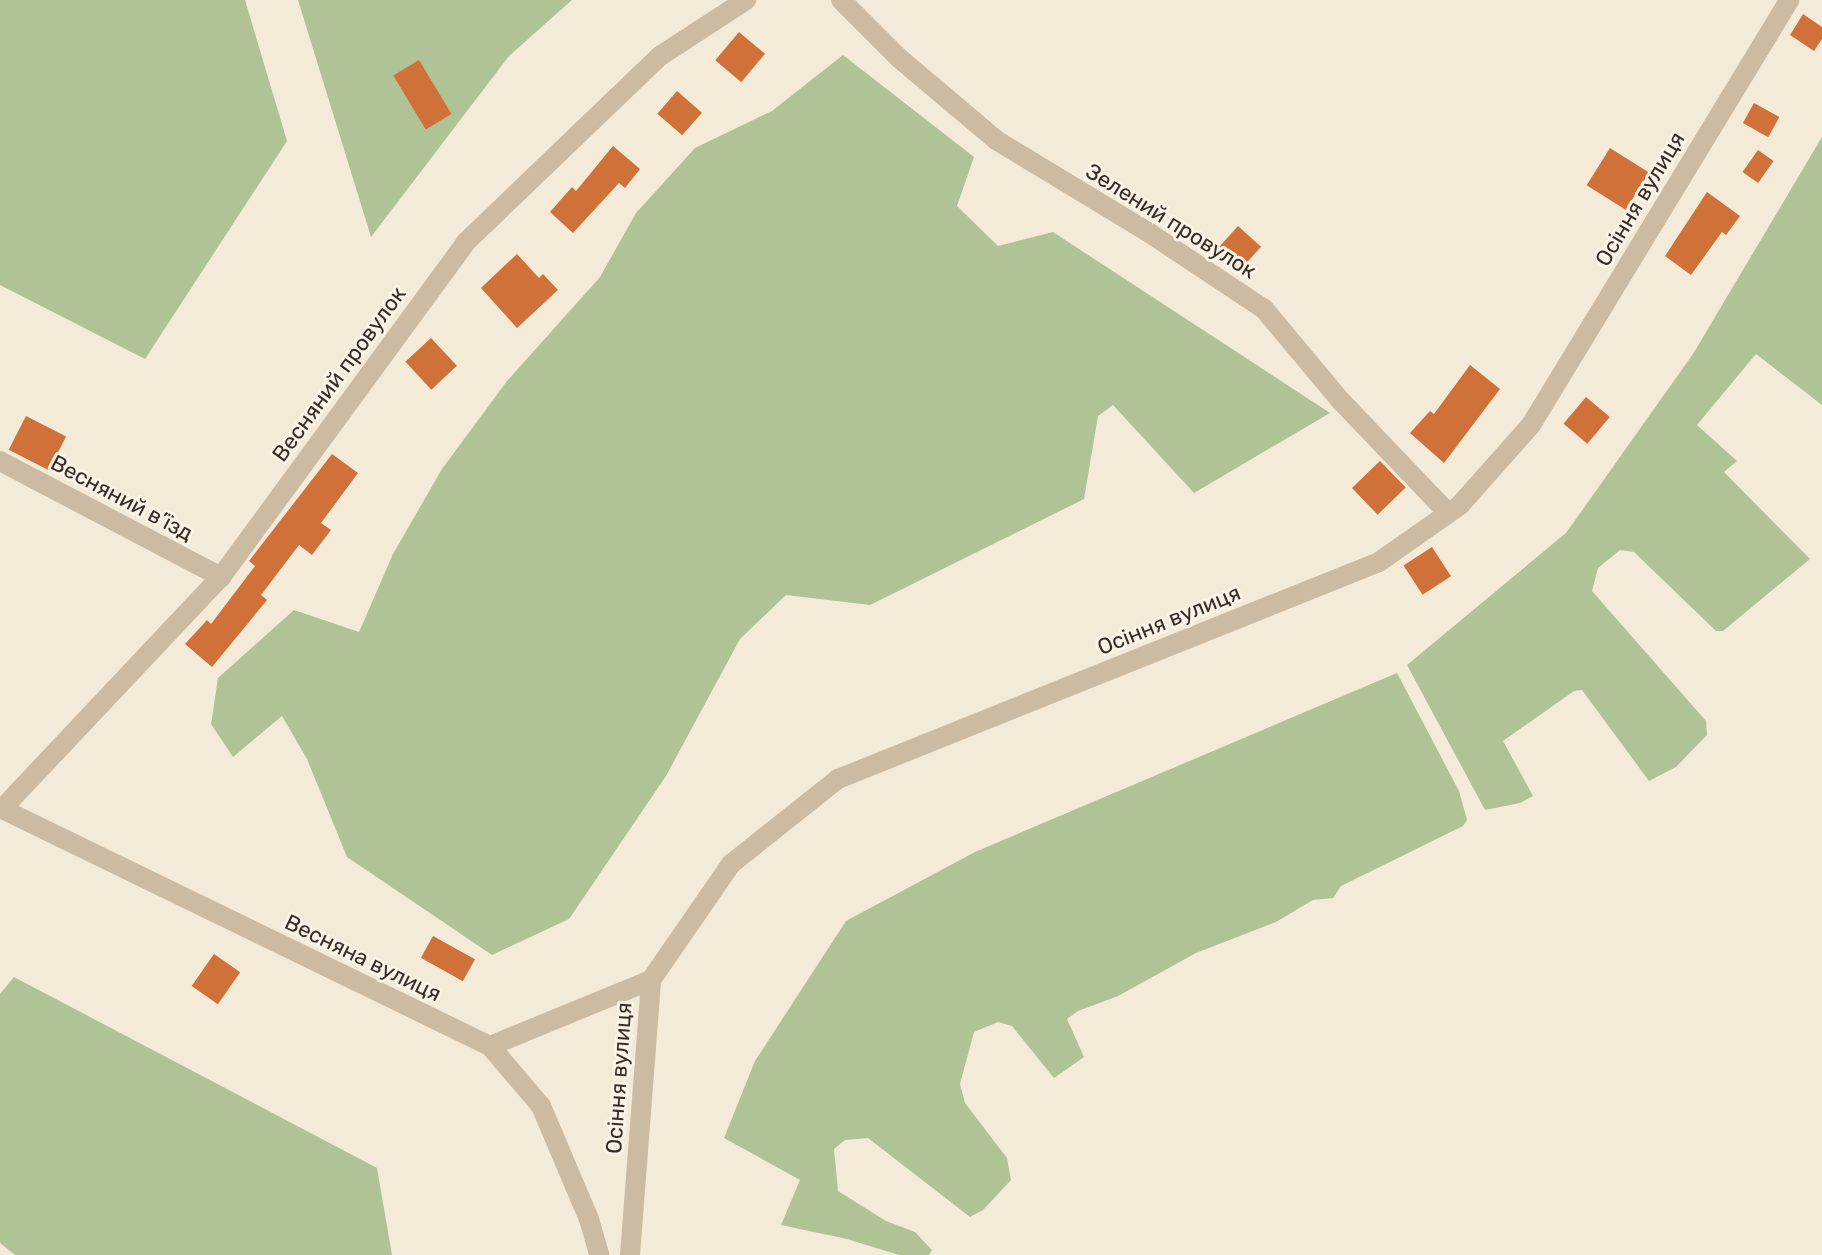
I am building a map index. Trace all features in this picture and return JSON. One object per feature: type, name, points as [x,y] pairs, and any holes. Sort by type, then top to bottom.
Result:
[{"type":"street","name":"Весняний провулок","points":[[1,808],[221,577],[466,242],[660,56],[746,0]]},
{"type":"street","name":"Зелений провулок","points":[[841,0],[899,58],[996,140],[1148,232],[1264,309],[1341,401],[1448,513]]},
{"type":"street","name":"Осіння вулиця","points":[[630,1255],[651,980],[731,864],[838,779],[1379,562],[1460,505],[1531,425],[1789,0]]},
{"type":"street","name":"Весняний в’їзд","points":[[0,461],[221,577]]},
{"type":"street","name":"Весняна вулиця","points":[[1,808],[490,1046],[541,1106],[589,1219],[599,1255]]},
{"type":"street","points":[[490,1046],[651,980]]},
{"type":"green space","points":[[0,0],[245,0],[287,141],[145,359],[0,285]]},
{"type":"green space","points":[[298,0],[572,0],[509,56],[371,237]]},
{"type":"green space","points":[[843,55],[974,157],[957,206],[998,246],[1053,232],[1330,413],[1194,493],[1113,405],[1098,416],[1084,499],[870,605],[786,595],[740,639],[666,776],[569,919],[492,955],[347,857],[307,759],[282,716],[233,757],[211,724],[218,678],[294,610],[359,632],[393,554],[442,469],[507,381],[600,277],[636,213],[695,148],[772,111]]},
{"type":"green space","points":[[1822,137],[1822,405],[1756,354],[1697,425],[1737,461],[1724,472],[1810,559],[1723,631],[1716,631],[1634,552],[1620,550],[1598,568],[1592,591],[1706,721],[1707,735],[1676,767],[1649,781],[1582,690],[1574,691],[1503,741],[1533,796],[1520,803],[1485,810],[1407,665],[1566,533],[1693,354]]},
{"type":"green space","points":[[1397,673],[1459,791],[1467,820],[1463,826],[1341,886],[1333,898],[1313,900],[1276,922],[1196,953],[1118,996],[1078,1011],[1067,1019],[1084,1057],[1054,1078],[1012,1026],[998,1022],[974,1032],[960,1084],[965,1103],[1007,1158],[1011,1180],[983,1210],[970,1217],[868,1138],[845,1140],[834,1149],[838,1191],[886,1221],[915,1232],[932,1250],[929,1255],[899,1255],[847,1239],[781,1225],[800,1180],[724,1138],[755,1061],[846,921],[975,852]]},
{"type":"green space","points":[[14,977],[377,1168],[392,1255],[15,1255],[0,1243],[0,994]]},
{"type":"building","points":[[1803,14],[1822,27],[1822,39],[1814,51],[1790,35]]},
{"type":"building","points":[[739,32],[765,54],[741,82],[715,60]]},
{"type":"building","points":[[419,60],[451,114],[426,129],[393,75]]},
{"type":"building","points":[[677,91],[702,113],[682,135],[657,114]]},
{"type":"building","points":[[1754,103],[1779,117],[1768,137],[1743,123]]},
{"type":"building","points":[[613,146],[640,169],[625,188],[619,183],[573,233],[550,212],[572,187],[576,191]]},
{"type":"building","points":[[1610,148],[1649,172],[1626,210],[1587,185]]},
{"type":"building","points":[[1758,150],[1774,161],[1758,183],[1743,172]]},
{"type":"building","points":[[1707,192],[1740,216],[1726,235],[1722,232],[1691,275],[1665,256]]},
{"type":"building","points":[[1238,226],[1261,247],[1240,271],[1217,250]]},
{"type":"building","points":[[517,254],[539,278],[543,274],[558,290],[517,328],[481,288]]},
{"type":"building","points":[[431,338],[457,366],[431,390],[405,362]]},
{"type":"building","points":[[1470,365],[1500,389],[1444,463],[1410,433],[1430,411],[1434,414]]},
{"type":"building","points":[[1586,397],[1610,417],[1587,444],[1564,424]]},
{"type":"building","points":[[26,416],[66,436],[49,470],[9,450]]},
{"type":"building","points":[[332,454],[358,473],[321,523],[331,530],[312,555],[299,545],[261,595],[267,600],[212,667],[185,644],[207,620],[211,624],[255,566],[249,561]]},
{"type":"building","points":[[1380,461],[1406,488],[1378,515],[1352,488]]},
{"type":"building","points":[[1432,547],[1451,576],[1423,595],[1403,566]]},
{"type":"building","points":[[433,936],[475,959],[463,981],[421,958]]},
{"type":"building","points":[[214,954],[240,972],[218,1004],[192,986]]}]
